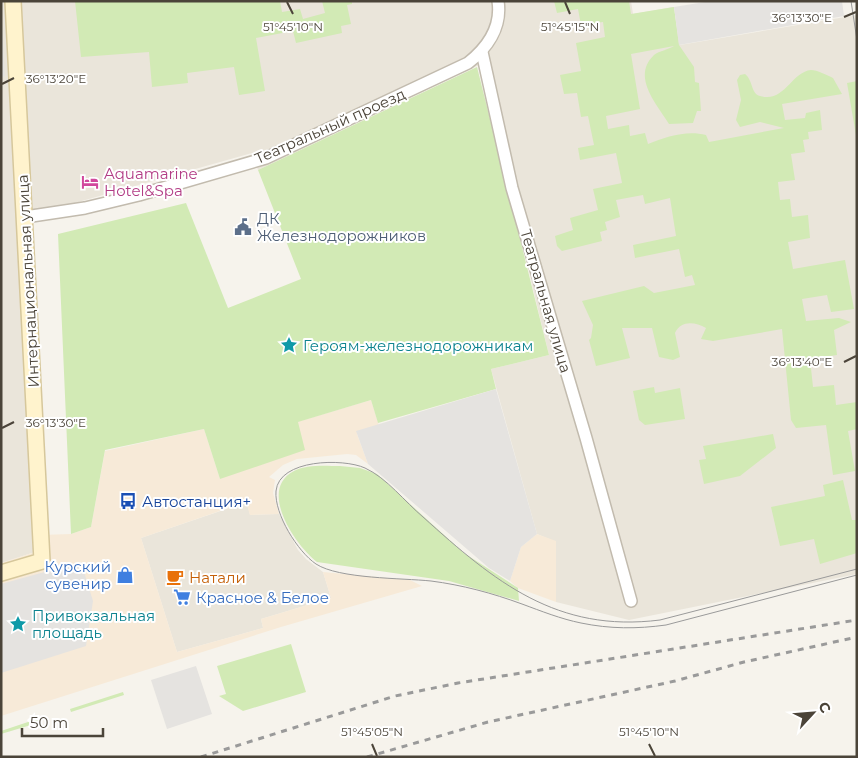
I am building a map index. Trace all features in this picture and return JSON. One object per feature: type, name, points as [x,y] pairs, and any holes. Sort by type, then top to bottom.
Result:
[{"type":"main road","name":"Интернациональная улица","points":[[1,573],[42,561],[13,1]]},
{"type":"street","points":[[482,52],[498,22],[498,1]]},
{"type":"street","name":"Театральный проезд","points":[[25,217],[85,208],[139,195],[266,158],[468,63],[482,52]]},
{"type":"street","name":"Театральная улица","points":[[482,52],[512,188],[586,438],[630,601]]},
{"type":"shaded area","points":[[1,1],[631,1],[633,14],[673,7],[680,45],[857,15],[857,574],[629,620],[556,602],[556,542],[537,534],[491,369],[549,355],[479,65],[258,170],[252,153],[25,217],[41,550],[1,563]]},
{"type":"shaded area","points":[[711,1],[842,1],[844,16],[679,45],[674,7]]},
{"type":"shaded area","points":[[1,7],[5,76],[1,77]]},
{"type":"shaded area","points":[[496,389],[537,534],[521,547],[510,581],[489,568],[368,464],[356,431]]},
{"type":"shaded area","points":[[371,400],[380,429],[357,434],[368,464],[356,455],[347,454],[297,459],[283,465],[269,477],[275,480],[273,493],[279,514],[250,515],[246,502],[141,538],[177,652],[263,628],[261,619],[331,598],[323,572],[410,580],[422,586],[281,627],[1,716],[1,563],[41,550],[41,535],[71,534],[91,527],[105,451],[204,429],[220,479],[297,422]]},
{"type":"shaded area","points":[[247,502],[250,515],[279,514],[298,550],[323,572],[331,598],[261,619],[263,628],[177,652],[141,538]]},
{"type":"shaded area","points":[[537,534],[556,541],[556,602],[518,588],[510,581],[521,547]]},
{"type":"shaded area","points":[[81,562],[93,601],[86,646],[1,673],[1,584]]},
{"type":"shaded area","points":[[196,666],[212,714],[167,729],[151,680]]},
{"type":"green space","points":[[75,1],[280,1],[282,12],[300,9],[303,19],[325,13],[322,1],[352,1],[352,4],[347,5],[351,24],[341,26],[342,33],[296,43],[293,31],[256,38],[265,91],[239,95],[234,67],[187,73],[188,83],[152,87],[149,52],[81,57]]},
{"type":"green space","points":[[554,1],[629,1],[631,14],[674,7],[679,45],[694,67],[695,82],[699,83],[701,111],[697,111],[693,123],[669,124],[648,90],[645,72],[648,63],[654,55],[674,46],[631,54],[640,109],[606,116],[608,129],[629,125],[630,136],[645,133],[648,144],[669,137],[691,133],[706,135],[709,142],[784,128],[760,122],[740,127],[736,120],[741,100],[737,80],[740,75],[745,74],[748,77],[757,95],[769,97],[782,91],[804,72],[813,70],[833,78],[842,94],[782,104],[785,120],[805,118],[806,113],[820,110],[822,130],[808,132],[809,139],[803,140],[805,152],[791,154],[795,180],[778,182],[780,200],[790,199],[792,217],[808,215],[810,238],[788,242],[793,269],[845,260],[854,309],[831,312],[827,295],[802,299],[806,321],[839,318],[851,322],[834,330],[837,355],[810,359],[813,387],[834,385],[836,405],[857,402],[857,429],[848,431],[855,471],[833,475],[826,425],[796,428],[791,420],[782,329],[713,341],[701,339],[706,328],[697,324],[685,324],[675,333],[680,357],[673,360],[659,357],[652,328],[622,328],[630,358],[596,366],[589,340],[593,325],[582,301],[644,286],[654,293],[695,285],[692,275],[685,277],[679,249],[635,258],[633,245],[676,236],[670,198],[645,204],[643,195],[616,200],[620,217],[605,222],[607,230],[600,232],[602,241],[562,251],[557,246],[555,236],[573,230],[570,218],[598,210],[593,189],[622,183],[616,153],[580,160],[578,148],[594,145],[588,116],[581,117],[577,93],[564,94],[560,75],[581,71],[576,43],[605,37],[603,22],[581,25],[578,9],[557,13]]},
{"type":"green space","points":[[477,67],[549,355],[491,369],[496,389],[378,423],[371,400],[298,422],[305,450],[220,479],[204,429],[105,450],[91,527],[71,534],[58,234],[186,203],[228,308],[301,279],[258,170]]},
{"type":"green space","points":[[857,81],[857,141],[847,83]]},
{"type":"green space","points":[[654,387],[655,393],[680,388],[685,419],[645,425],[639,420],[633,391]]},
{"type":"green space","points":[[773,434],[776,448],[740,476],[704,484],[699,460],[706,459],[703,446]]},
{"type":"green space","points":[[340,466],[360,468],[377,474],[464,553],[518,588],[519,601],[449,581],[317,562],[299,544],[284,518],[279,504],[279,491],[284,480],[294,471],[305,467]]},
{"type":"green space","points":[[843,480],[852,520],[857,520],[857,553],[820,564],[814,539],[780,546],[771,507],[825,496],[823,485]]},
{"type":"green space","points":[[291,644],[306,692],[243,711],[219,696],[226,694],[217,666]]},
{"type":"green space","points":[[123,692],[124,695],[71,712],[70,709]]},
{"type":"green space","points":[[40,718],[41,722],[1,734],[1,731]]},
{"type":"tram line","points":[[851,1],[857,40]]},
{"type":"tram line","points":[[857,569],[660,620],[623,622],[590,619],[559,610],[530,598],[502,582],[450,541],[381,478],[365,468],[328,462],[300,467],[288,472],[280,480],[276,491],[276,500],[288,532],[309,558],[326,569],[355,575],[431,581],[466,587],[499,596],[551,615],[592,625],[624,628],[666,625],[857,575]]},
{"type":"railway","points":[[201,757],[395,696],[458,683],[857,620]]},
{"type":"railway","points":[[367,757],[488,722],[675,681],[744,662],[857,637]]},
{"type":"place","name":"Aquamarine Hotel&Spa","points":[[90,182]]},
{"type":"place","name":"ДК Железнодорожников","points":[[243,227]]},
{"type":"place","name":"Героям-железнодорожникам","points":[[289,345]]},
{"type":"place","name":"Автостанция+","points":[[128,501]]},
{"type":"place","name":"Курский сувенир","points":[[125,575]]},
{"type":"place","name":"Натали","points":[[175,577]]},
{"type":"place","name":"Красное & Белое","points":[[182,597]]},
{"type":"place","name":"Привокзальная площадь","points":[[18,624]]}]
